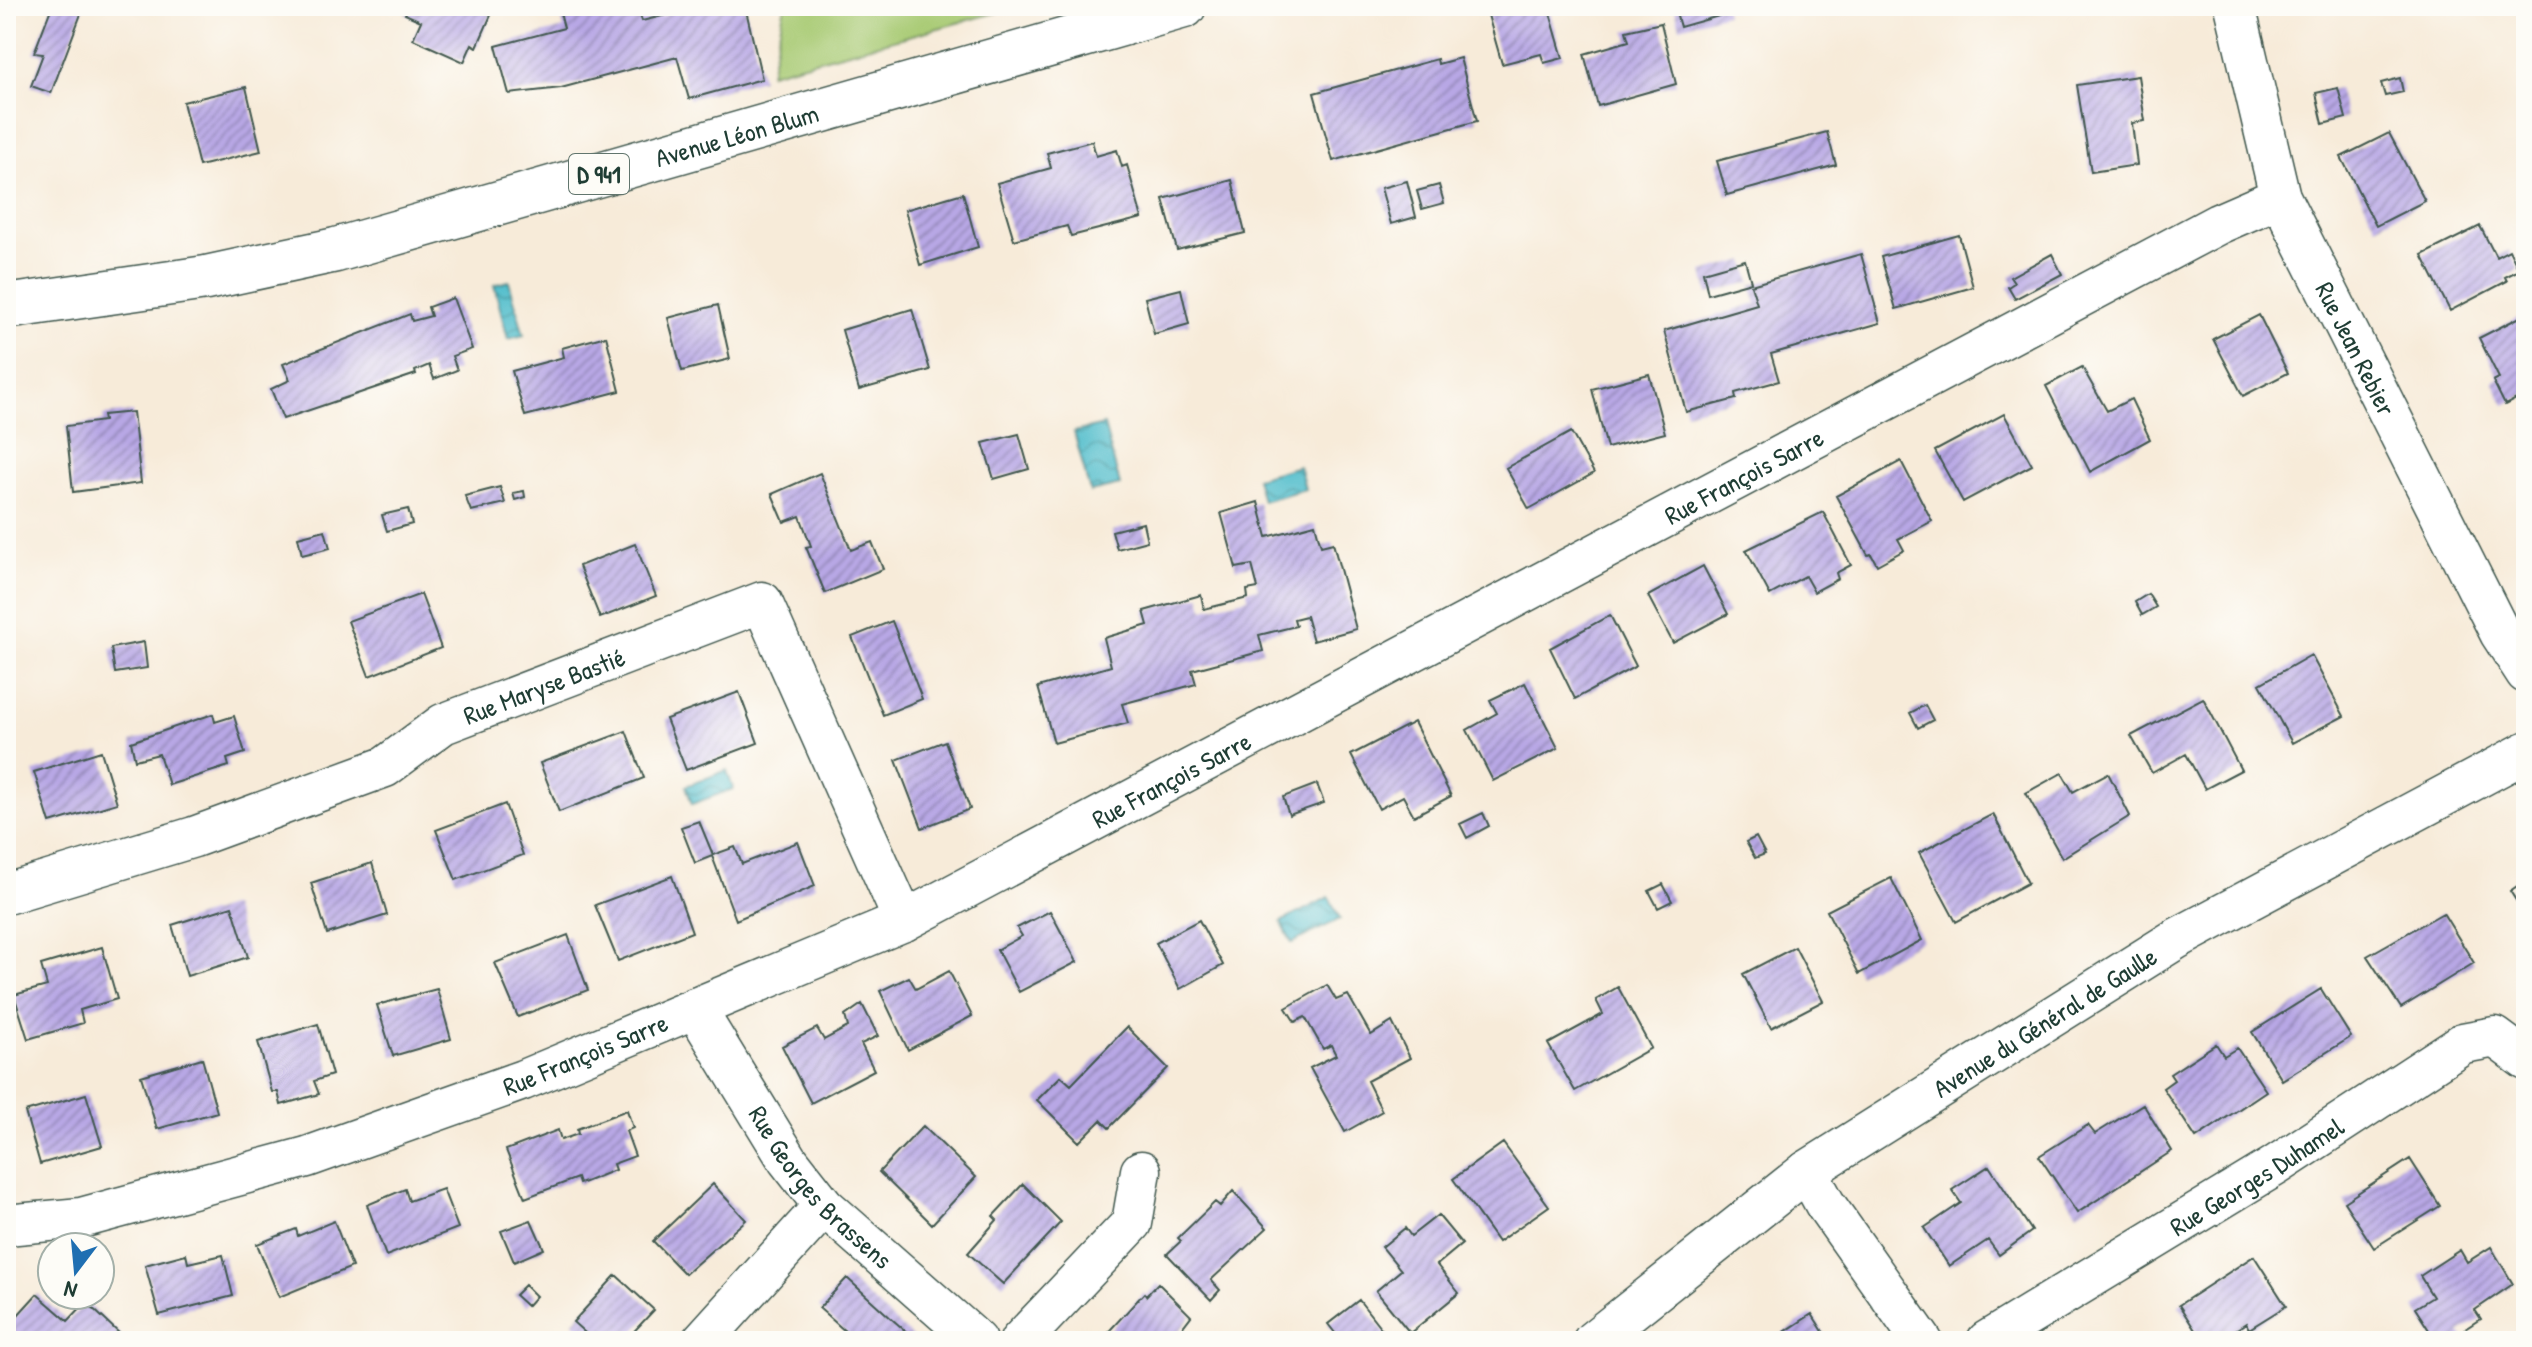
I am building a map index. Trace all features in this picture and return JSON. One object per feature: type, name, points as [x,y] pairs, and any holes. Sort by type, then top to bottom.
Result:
[{"type":"main road","name":"Avenue Léon Blum","points":[[6,307],[206,278],[336,250],[1184,6]]},
{"type":"street","name":"Rue Jean Rebier","points":[[2235,6],[2280,197],[2500,633],[2526,673]]},
{"type":"street","name":"Rue François Sarre","points":[[6,1225],[81,1218],[307,1157],[523,1080],[904,921],[2218,224],[2280,197]]},
{"type":"street","name":"Rue Maryse Bastié","points":[[6,894],[194,837],[385,767],[443,724],[762,602],[904,921]]},
{"type":"street","name":"Avenue du Général de Gaulle","points":[[1593,1341],[1807,1171],[2176,939],[2526,752]]},
{"type":"street","name":"Rue Georges Brassens","points":[[695,1008],[788,1160],[824,1206],[977,1341]]},
{"type":"street","name":"Rue Georges Duhamel","points":[[1987,1341],[2275,1166],[2463,1043],[2495,1037],[2526,1060]]},
{"type":"street","points":[[1020,1341],[1132,1223],[1141,1171]]},
{"type":"street","points":[[1807,1171],[1825,1204],[1922,1341]]},
{"type":"street","points":[[702,1341],[824,1206]]},
{"type":"green space","points":[[785,6],[1021,6],[770,73]]},
{"type":"water","points":[[509,281],[524,335],[508,339],[494,285]]},
{"type":"water","points":[[1104,425],[1120,485],[1090,492],[1074,432]]},
{"type":"water","points":[[1299,466],[1305,489],[1262,501],[1256,478]]},
{"type":"water","points":[[727,770],[733,789],[692,804],[686,786]]},
{"type":"water","points":[[1329,897],[1340,919],[1292,943],[1281,922]]},
{"type":"building","points":[[52,6],[84,6],[51,93],[31,86],[43,54],[34,53]]},
{"type":"building","points":[[409,6],[495,6],[477,47],[472,44],[464,62],[413,39],[421,21],[405,14]]},
{"type":"building","points":[[584,6],[637,6],[642,21],[666,15],[663,6],[745,6],[762,79],[689,99],[677,57],[561,88],[509,94],[496,46],[564,28],[560,13]]},
{"type":"building","points":[[1523,6],[1548,6],[1563,58],[1544,63],[1541,54],[1502,64],[1488,15]]},
{"type":"building","points":[[1674,6],[1724,6],[1726,14],[1680,27]]},
{"type":"building","points":[[1661,23],[1676,84],[1598,106],[1584,54],[1629,41],[1626,31]]},
{"type":"building","points":[[1460,58],[1477,121],[1333,161],[1314,93],[1437,59],[1438,64]]},
{"type":"building","points":[[2138,76],[2145,121],[2132,123],[2137,165],[2091,172],[2077,85]]},
{"type":"building","points":[[2400,78],[2403,92],[2385,96],[2381,83]]},
{"type":"building","points":[[246,87],[261,151],[199,166],[183,102]]},
{"type":"building","points":[[2338,88],[2346,118],[2323,124],[2316,93]]},
{"type":"building","points":[[1827,132],[1836,165],[1727,195],[1717,161]]},
{"type":"building","points":[[2389,133],[2425,201],[2376,226],[2341,157]]},
{"type":"building","points":[[1092,141],[1096,156],[1117,150],[1122,167],[1127,165],[1142,218],[1071,236],[1067,226],[1014,240],[997,183],[1051,168],[1047,153]]},
{"type":"building","points":[[1232,180],[1245,233],[1177,250],[1163,199]]},
{"type":"building","points":[[1407,181],[1416,217],[1391,224],[1381,188]]},
{"type":"building","points":[[1439,185],[1444,203],[1422,209],[1417,191]]},
{"type":"building","points":[[963,193],[978,247],[920,265],[905,210]]},
{"type":"building","points":[[2480,226],[2496,257],[2509,250],[2519,270],[2505,277],[2507,281],[2450,311],[2422,255]]},
{"type":"building","points":[[1959,235],[1973,287],[1896,309],[1881,257]]},
{"type":"building","points":[[1861,254],[1880,323],[1771,354],[1779,381],[1735,393],[1736,399],[1686,412],[1664,331],[1757,304],[1751,285]]},
{"type":"building","points":[[2052,254],[2062,274],[2015,299],[2008,287],[2014,283],[2010,277]]},
{"type":"building","points":[[1745,260],[1751,282],[1708,294],[1703,272]]},
{"type":"building","points":[[1181,289],[1189,324],[1154,334],[1145,298]]},
{"type":"building","points":[[453,298],[472,349],[452,356],[457,370],[434,379],[429,365],[415,371],[416,374],[283,419],[271,389],[290,380],[283,364],[410,314],[412,321],[431,316],[428,307]]},
{"type":"building","points":[[718,305],[730,359],[682,371],[668,318]]},
{"type":"building","points":[[912,309],[930,370],[859,390],[842,330]]},
{"type":"building","points":[[2526,314],[2526,394],[2505,405],[2493,381],[2499,378],[2479,338]]},
{"type":"building","points":[[2259,315],[2288,373],[2243,396],[2213,339]]},
{"type":"building","points":[[606,336],[620,391],[525,416],[512,371],[564,357],[562,348]]},
{"type":"building","points":[[2082,367],[2107,411],[2131,399],[2150,439],[2090,472],[2046,386]]},
{"type":"building","points":[[1649,374],[1665,433],[1607,448],[1592,389]]},
{"type":"building","points":[[133,412],[141,483],[73,492],[66,426],[104,421],[103,415]]},
{"type":"building","points":[[2004,414],[2032,465],[1963,502],[1935,451]]},
{"type":"building","points":[[1571,432],[1594,473],[1529,509],[1506,468]]},
{"type":"building","points":[[1019,434],[1029,469],[994,479],[983,443]]},
{"type":"building","points":[[1901,461],[1932,521],[1898,539],[1904,550],[1877,565],[1871,554],[1868,555],[1836,496]]},
{"type":"building","points":[[820,473],[851,550],[872,542],[883,569],[825,593],[806,547],[811,546],[800,516],[784,522],[772,494]]},
{"type":"building","points":[[500,487],[505,503],[471,511],[465,496]]},
{"type":"building","points":[[524,491],[525,497],[515,500],[513,493]]},
{"type":"building","points":[[1258,502],[1267,537],[1315,524],[1321,546],[1333,543],[1356,629],[1313,641],[1306,616],[1294,619],[1296,626],[1259,635],[1263,651],[1192,670],[1196,684],[1122,704],[1128,723],[1054,743],[1038,687],[1111,666],[1104,638],[1148,625],[1144,611],[1201,595],[1204,609],[1248,598],[1247,590],[1258,588],[1252,565],[1236,568],[1221,513]]},
{"type":"building","points":[[408,509],[412,524],[387,531],[382,515]]},
{"type":"building","points":[[1823,512],[1851,565],[1836,573],[1838,579],[1814,592],[1805,576],[1770,595],[1746,550]]},
{"type":"building","points":[[1143,523],[1147,541],[1117,549],[1112,531]]},
{"type":"building","points":[[325,530],[330,548],[302,555],[298,537]]},
{"type":"building","points":[[635,544],[656,596],[600,618],[579,566]]},
{"type":"building","points":[[1703,566],[1728,614],[1673,643],[1648,596]]},
{"type":"building","points":[[421,594],[441,648],[369,676],[348,621]]},
{"type":"building","points":[[2148,594],[2156,607],[2142,615],[2135,602]]},
{"type":"building","points":[[1610,615],[1636,666],[1575,699],[1550,648]]},
{"type":"building","points":[[892,621],[922,699],[883,715],[852,637]]},
{"type":"building","points":[[144,642],[147,668],[115,673],[111,648]]},
{"type":"building","points":[[2311,655],[2344,716],[2292,743],[2260,684]]},
{"type":"building","points":[[1525,683],[1558,748],[1493,781],[1467,730],[1497,713],[1490,700]]},
{"type":"building","points":[[739,692],[758,743],[686,770],[666,719]]},
{"type":"building","points":[[2203,698],[2241,770],[2205,789],[2186,754],[2152,773],[2131,736]]},
{"type":"building","points":[[1925,705],[1933,720],[1918,728],[1910,713]]},
{"type":"building","points":[[213,714],[215,722],[234,716],[245,753],[227,759],[229,766],[169,785],[159,754],[135,760],[131,742]]},
{"type":"building","points":[[1414,722],[1451,796],[1414,816],[1403,796],[1379,809],[1351,755]]},
{"type":"building","points":[[626,731],[644,778],[559,812],[540,763]]},
{"type":"building","points":[[945,741],[970,809],[922,828],[896,760]]},
{"type":"building","points":[[101,751],[117,803],[50,823],[34,772]]},
{"type":"building","points":[[2062,773],[2073,792],[2108,773],[2130,816],[2062,858],[2026,793]]},
{"type":"building","points":[[1317,784],[1324,803],[1289,815],[1283,797]]},
{"type":"building","points":[[505,804],[523,855],[456,880],[436,830]]},
{"type":"building","points":[[1483,813],[1489,826],[1467,838],[1460,824]]},
{"type":"building","points":[[1993,814],[2028,883],[1956,922],[1919,853]]},
{"type":"building","points":[[699,821],[713,855],[735,847],[742,864],[798,842],[815,886],[736,920],[712,856],[695,863],[681,827]]},
{"type":"building","points":[[1756,837],[1765,854],[1755,858],[1746,842]]},
{"type":"building","points":[[372,863],[387,915],[327,934],[311,883]]},
{"type":"building","points":[[672,876],[692,932],[618,961],[595,905]]},
{"type":"building","points":[[1891,878],[1922,940],[1859,974],[1827,911]]},
{"type":"building","points":[[2526,880],[2526,916],[2510,891]]},
{"type":"building","points":[[1663,884],[1672,901],[1658,908],[1649,891]]},
{"type":"building","points":[[232,906],[248,957],[187,976],[172,925]]},
{"type":"building","points":[[1050,911],[1077,962],[1019,992],[997,950],[1022,936],[1017,928]]},
{"type":"building","points":[[2443,913],[2474,963],[2401,1008],[2367,956]]},
{"type":"building","points":[[1199,920],[1223,965],[1180,989],[1156,943]]},
{"type":"building","points":[[568,935],[588,990],[518,1017],[495,963]]},
{"type":"building","points":[[102,947],[117,999],[80,1010],[83,1023],[28,1039],[14,995],[47,986],[41,965]]},
{"type":"building","points":[[1795,947],[1823,1001],[1771,1028],[1743,974]]},
{"type":"building","points":[[949,971],[972,1016],[908,1050],[880,991],[909,977],[916,989]]},
{"type":"building","points":[[1327,985],[1336,1000],[1348,995],[1371,1035],[1392,1022],[1410,1058],[1367,1081],[1382,1111],[1345,1132],[1310,1068],[1336,1055],[1331,1045],[1323,1049],[1305,1017],[1295,1022],[1286,1008]]},
{"type":"building","points":[[1618,987],[1651,1048],[1575,1091],[1548,1044],[1603,1014],[1596,1000]]},
{"type":"building","points":[[437,989],[451,1039],[393,1056],[377,1005]]},
{"type":"building","points":[[2321,989],[2351,1037],[2282,1080],[2252,1032]]},
{"type":"building","points":[[862,1004],[878,1036],[861,1044],[874,1070],[811,1103],[782,1046],[817,1028],[824,1040],[848,1027],[845,1016]]},
{"type":"building","points":[[318,1024],[332,1075],[314,1081],[319,1094],[281,1105],[278,1092],[272,1092],[258,1042]]},
{"type":"building","points":[[1127,1027],[1168,1068],[1109,1128],[1101,1120],[1079,1142],[1037,1100],[1061,1076],[1071,1085]]},
{"type":"building","points":[[2216,1044],[2224,1056],[2237,1048],[2266,1091],[2196,1138],[2163,1088],[2174,1080],[2170,1074]]},
{"type":"building","points":[[202,1058],[217,1112],[157,1129],[141,1076]]},
{"type":"building","points":[[86,1094],[102,1146],[40,1164],[25,1112]]},
{"type":"building","points":[[2143,1104],[2172,1151],[2077,1213],[2039,1156],[2088,1125],[2095,1134]]},
{"type":"building","points":[[627,1110],[633,1128],[626,1131],[635,1156],[613,1164],[615,1170],[585,1182],[579,1184],[577,1178],[525,1198],[506,1150],[558,1130],[561,1140],[578,1134],[577,1129]]},
{"type":"building","points":[[923,1126],[976,1177],[932,1224],[879,1172]]},
{"type":"building","points":[[1503,1143],[1549,1206],[1498,1242],[1453,1179]]},
{"type":"building","points":[[2410,1159],[2440,1206],[2374,1248],[2344,1202]]},
{"type":"building","points":[[1989,1166],[2032,1231],[1999,1255],[1988,1240],[1949,1266],[1924,1228],[1961,1203],[1952,1190]]},
{"type":"building","points":[[713,1184],[746,1220],[685,1274],[653,1241]]},
{"type":"building","points":[[1023,1184],[1061,1222],[1003,1284],[968,1253],[997,1220],[993,1216]]},
{"type":"building","points":[[405,1189],[409,1201],[443,1189],[458,1228],[386,1256],[367,1205]]},
{"type":"building","points":[[1233,1191],[1267,1228],[1211,1280],[1220,1290],[1211,1300],[1167,1254],[1181,1241],[1178,1238],[1215,1202],[1220,1206]]},
{"type":"building","points":[[1438,1215],[1462,1244],[1437,1265],[1459,1293],[1410,1333],[1376,1291],[1401,1270],[1382,1247],[1405,1228],[1411,1236]]},
{"type":"building","points":[[531,1220],[544,1249],[514,1262],[501,1231]]},
{"type":"building","points":[[334,1221],[352,1267],[279,1297],[257,1244],[296,1229],[298,1236]]},
{"type":"building","points":[[2491,1247],[2513,1284],[2475,1310],[2481,1319],[2460,1333],[2465,1341],[2436,1341],[2415,1308],[2433,1297],[2420,1276],[2460,1250],[2467,1262]]},
{"type":"building","points":[[186,1254],[188,1263],[223,1255],[233,1296],[159,1315],[145,1265]]},
{"type":"building","points":[[2254,1256],[2286,1306],[2249,1329],[2246,1323],[2219,1341],[2202,1341],[2179,1305]]},
{"type":"building","points":[[616,1275],[654,1310],[625,1341],[594,1341],[573,1322]]},
{"type":"building","points":[[847,1278],[917,1341],[856,1341],[819,1308]]},
{"type":"building","points":[[1158,1283],[1191,1316],[1172,1341],[1100,1341],[1144,1293],[1146,1296]]},
{"type":"building","points":[[525,1285],[536,1296],[527,1306],[515,1295]]},
{"type":"building","points":[[36,1295],[36,1311],[57,1311],[68,1321],[77,1311],[96,1311],[121,1335],[115,1341],[16,1341],[6,1328]]},
{"type":"building","points":[[1359,1300],[1391,1341],[1335,1341],[1339,1338],[1328,1324]]},
{"type":"building","points":[[1812,1314],[1829,1341],[1771,1341]]}]
